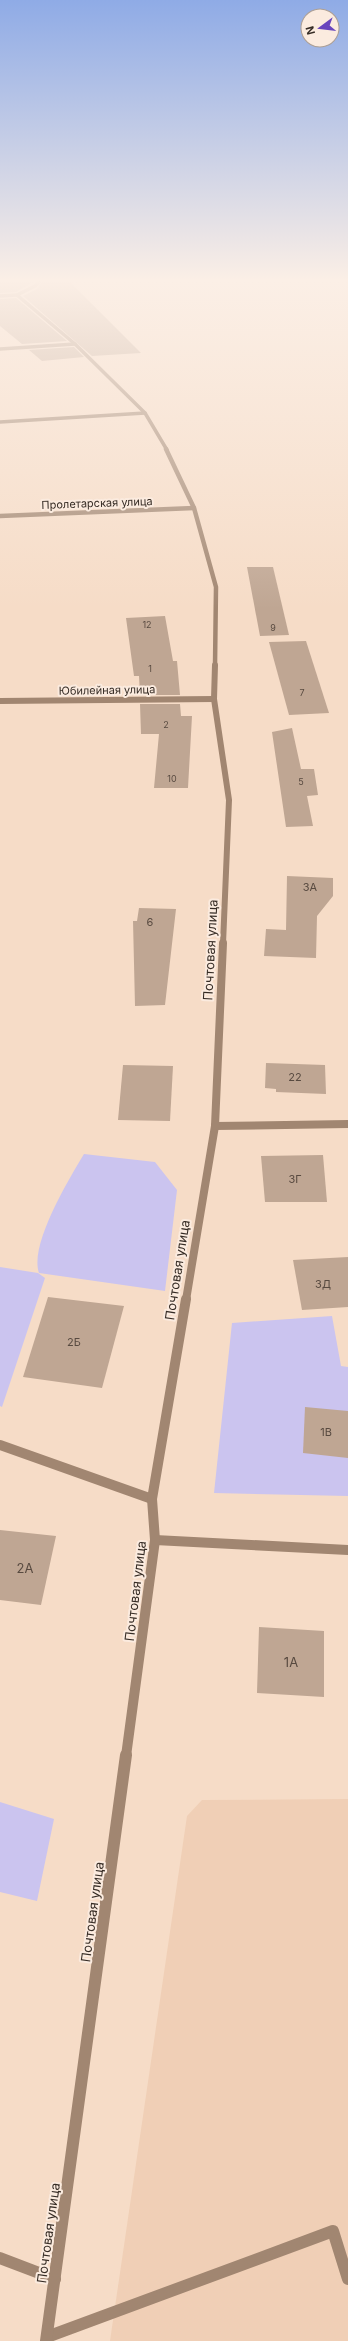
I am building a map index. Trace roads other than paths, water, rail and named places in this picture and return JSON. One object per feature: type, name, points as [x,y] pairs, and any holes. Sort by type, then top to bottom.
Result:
[{"type":"street","name":"Почтовая улица","points":[[47,2339],[155,1540],[152,1499],[215,1126],[229,800],[214,699],[216,587],[194,508],[169,454],[145,414],[122,390]]},
{"type":"street","points":[[0,422],[145,414]]},
{"type":"street","name":"Пролетарская улица","points":[[0,516],[194,508]]},
{"type":"street","name":"Юбилейная улица","points":[[0,701],[214,699]]},
{"type":"street","points":[[215,1126],[348,1124]]},
{"type":"street","points":[[0,1445],[152,1499]]},
{"type":"street","points":[[155,1540],[348,1550]]},
{"type":"street","points":[[47,2339],[333,2231],[348,2279]]},
{"type":"street","points":[[0,2258],[55,2279]]}]
